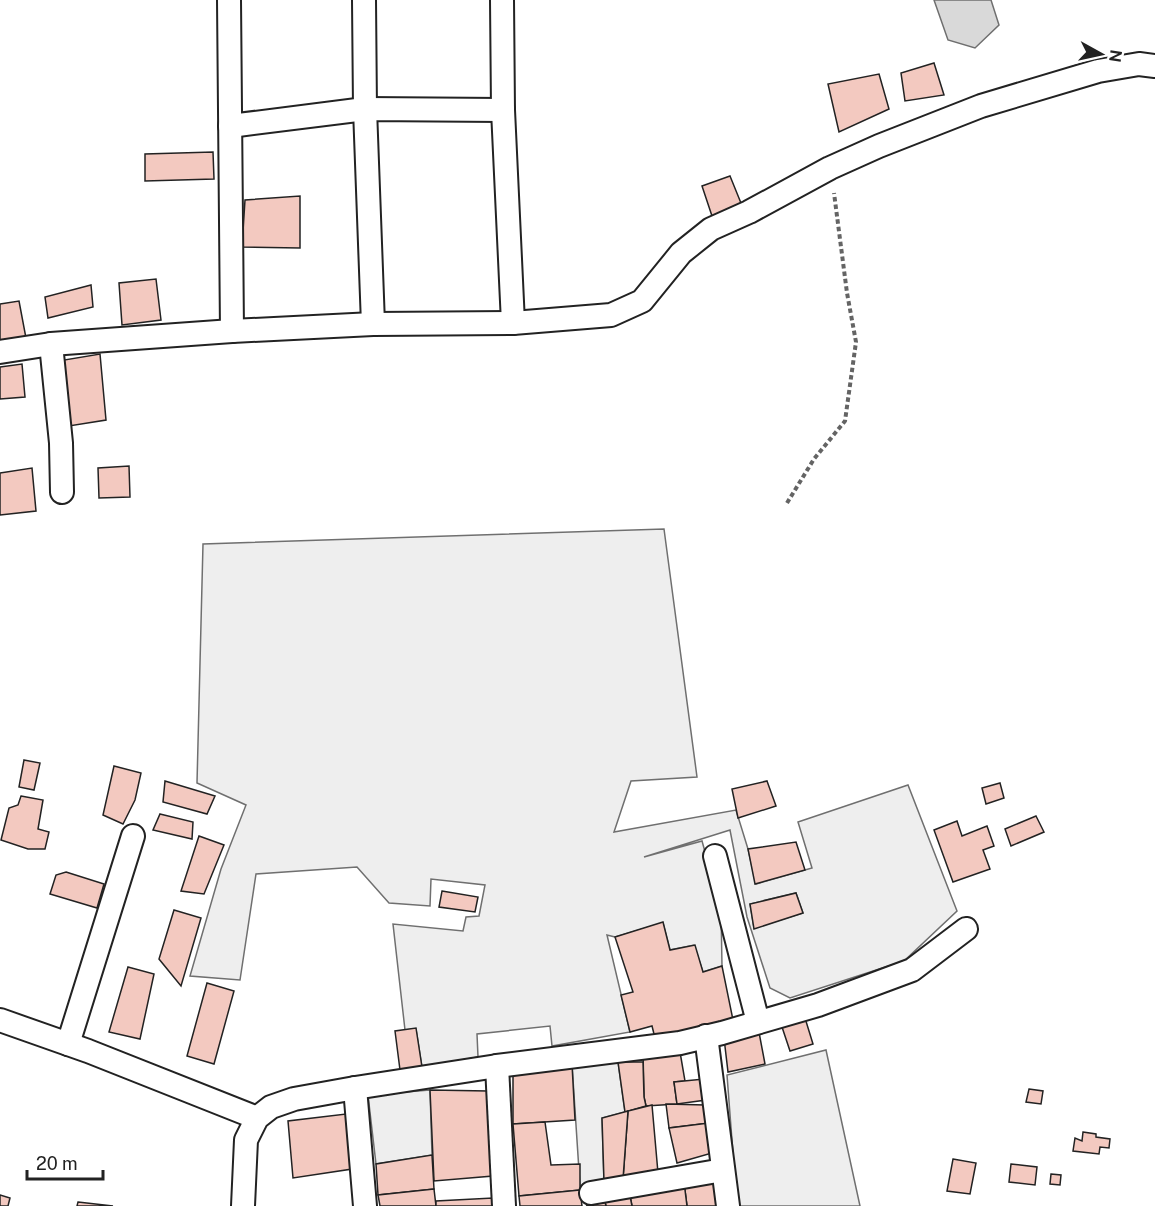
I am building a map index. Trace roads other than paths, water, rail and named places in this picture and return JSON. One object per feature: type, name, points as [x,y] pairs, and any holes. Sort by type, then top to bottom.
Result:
[{"type":"street","points":[[229,0],[232,331]]},
{"type":"street","points":[[364,0],[365,109],[373,324]]},
{"type":"street","points":[[502,0],[503,110],[513,322]]},
{"type":"street","points":[[0,352],[51,344],[232,331],[373,324],[513,322],[611,315],[642,301],[681,253],[711,229],[749,212],[830,168],[981,106],[1098,71],[1139,64],[1155,66]]},
{"type":"street","points":[[231,126],[365,109],[503,110]]},
{"type":"street","points":[[51,344],[61,443],[62,492]]},
{"type":"street","points":[[68,1044],[133,836]]},
{"type":"street","points":[[715,856],[758,1022]]},
{"type":"street","points":[[243,1206],[246,1140],[257,1118],[271,1107],[294,1099],[355,1088],[497,1066],[680,1042],[706,1036],[818,1005],[912,970],[966,928]]},
{"type":"street","points":[[0,1020],[68,1044],[257,1118]]},
{"type":"street","points":[[706,1036],[728,1206]]},
{"type":"street","points":[[497,1066],[504,1206]]},
{"type":"street","points":[[355,1088],[365,1206]]},
{"type":"street","points":[[591,1193],[723,1170]]}]
